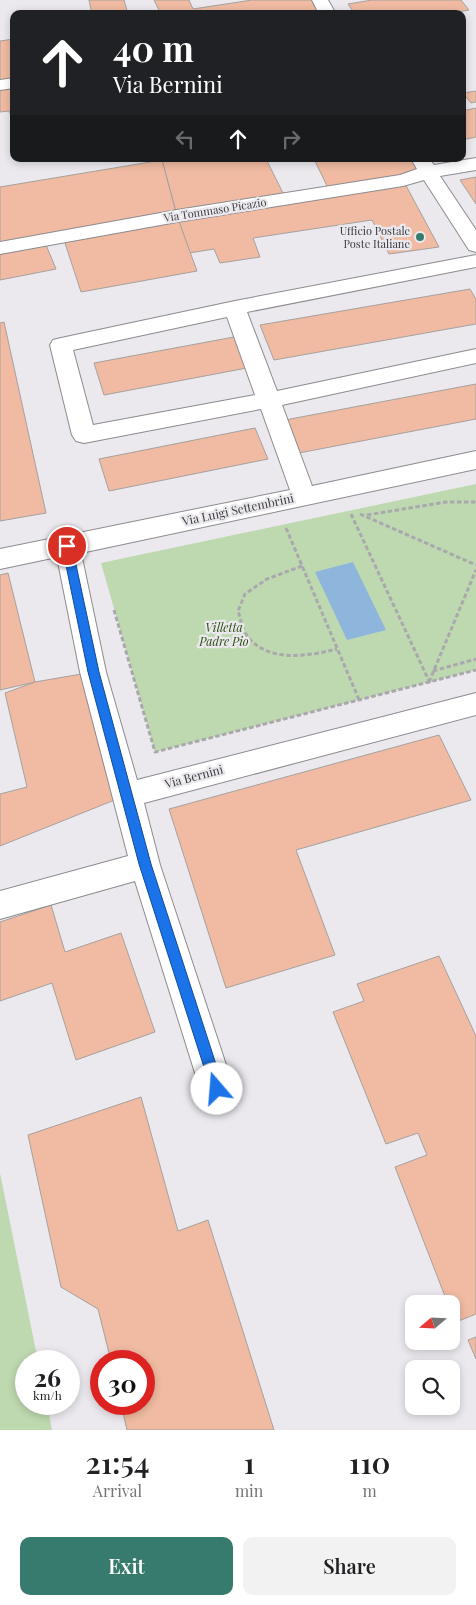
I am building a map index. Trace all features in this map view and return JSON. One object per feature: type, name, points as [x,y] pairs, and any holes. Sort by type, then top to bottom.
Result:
[{"type":"street","name":"Via Tommaso Picazio","points":[[0,248],[177,216],[403,180],[424,166],[476,164]]},
{"type":"street","points":[[424,166],[476,246]]},
{"type":"street","points":[[476,261],[236,308],[61,345],[84,435],[269,400],[476,356]]},
{"type":"street","points":[[236,308],[304,496]]},
{"type":"street","name":"Via Luigi Settembrini","points":[[0,558],[67,546],[476,460]]},
{"type":"street","points":[[67,546],[93,672],[145,864],[217,1089]]},
{"type":"street","name":"Via Bernini","points":[[127,795],[476,704]]},
{"type":"street","points":[[0,906],[145,864]]},
{"type":"path","points":[[275,502],[372,731]]},
{"type":"path","points":[[366,515],[446,502],[476,502]]},
{"type":"path","points":[[445,712],[429,682],[350,511],[366,515],[476,565]]},
{"type":"path","points":[[302,566],[267,579],[245,594],[238,611],[247,636],[263,649],[288,655],[308,656],[338,649]]},
{"type":"path","points":[[429,682],[476,570]]},
{"type":"path","points":[[111,601],[155,752],[476,670]]},
{"type":"path","points":[[433,671],[476,659]]},
{"type":"green space","name":"Villetta Padre Pio","points":[[476,484],[476,670],[155,752],[101,563]]},
{"type":"green space","points":[[0,1173],[36,1350],[15,1350],[15,1415],[49,1415],[52,1430],[0,1430]]},
{"type":"water","points":[[353,562],[386,630],[347,640],[315,572]]},
{"type":"building","points":[[89,0],[124,0],[127,10],[91,10]]},
{"type":"building","points":[[154,0],[189,0],[193,9],[252,0],[320,0],[326,10],[159,10]]},
{"type":"building","points":[[372,0],[461,0],[469,10],[352,10],[348,4]]},
{"type":"building","points":[[10,40],[10,84],[0,85],[0,41]]},
{"type":"building","points":[[10,84],[10,113],[9,111],[0,112],[0,85]]},
{"type":"building","points":[[476,91],[476,102],[471,103],[466,97],[466,93]]},
{"type":"building","points":[[476,108],[476,137],[466,139],[466,110]]},
{"type":"building","points":[[150,162],[163,162],[177,216],[0,248],[0,187]]},
{"type":"building","points":[[163,162],[268,162],[286,199],[177,216]]},
{"type":"building","points":[[315,162],[422,162],[429,172],[330,192]]},
{"type":"building","points":[[476,177],[476,204],[460,180]]},
{"type":"building","points":[[403,180],[439,247],[389,254],[372,220],[253,238],[260,257],[220,263],[214,249],[189,253],[177,216]]},
{"type":"building","points":[[177,216],[197,271],[81,292],[63,237]]},
{"type":"building","points":[[44,240],[56,269],[0,280],[0,248]]},
{"type":"building","points":[[470,289],[476,299],[476,324],[274,360],[260,325]]},
{"type":"building","points":[[4,322],[46,513],[0,521],[0,323]]},
{"type":"building","points":[[234,337],[247,368],[104,395],[94,363]]},
{"type":"building","points":[[476,384],[476,419],[299,453],[285,420]]},
{"type":"building","points":[[255,428],[268,459],[109,491],[99,459]]},
{"type":"building","points":[[8,573],[35,682],[0,690],[0,575]]},
{"type":"building","points":[[93,672],[127,795],[0,846],[0,794],[27,787],[5,693],[35,682]]},
{"type":"building","points":[[439,735],[471,800],[296,850],[335,955],[226,988],[169,809]]},
{"type":"building","points":[[51,905],[65,952],[121,933],[155,1032],[76,1060],[52,983],[0,1001],[0,922]]},
{"type":"building","points":[[439,956],[476,1036],[476,1314],[460,1320],[460,1295],[445,1295],[395,1167],[427,1155],[418,1133],[386,1144],[333,1012],[364,1001],[357,984]]},
{"type":"building","points":[[141,1097],[178,1231],[208,1220],[274,1430],[127,1430],[124,1415],[155,1415],[155,1350],[108,1350],[98,1309],[61,1287],[28,1135]]},
{"type":"building","points":[[476,1337],[476,1359],[468,1340]]},
{"type":"place","name":"Ufficio Postale Poste Italiane","points":[[420,237]]},
{"type":"route","points":[[67,546],[93,672],[145,864],[217,1089]]}]
